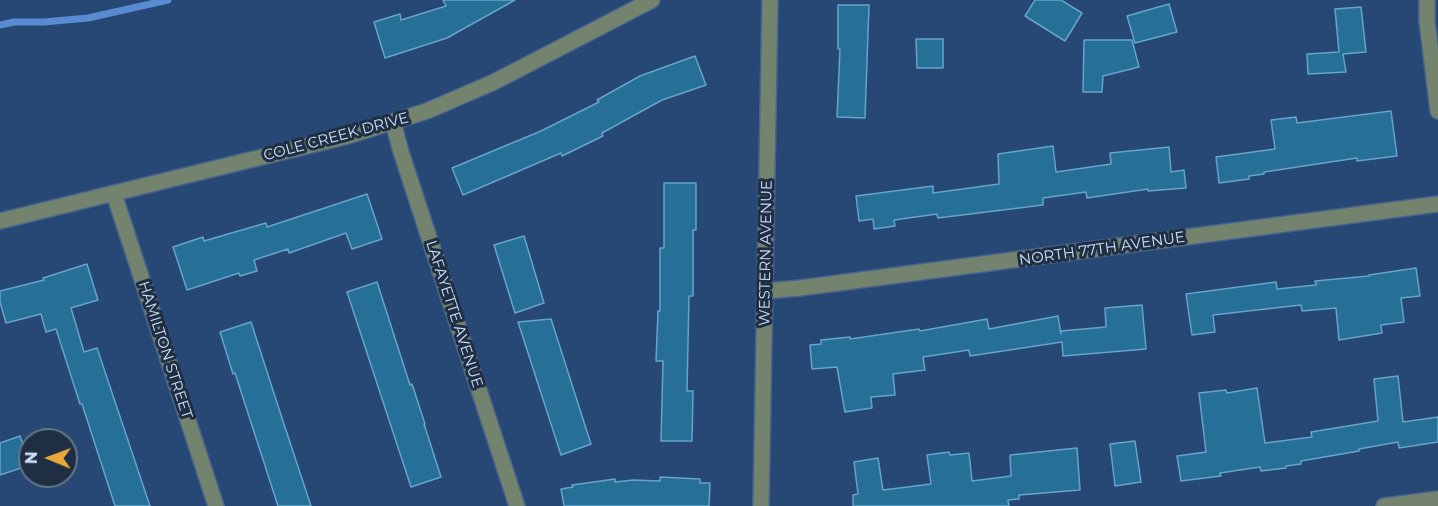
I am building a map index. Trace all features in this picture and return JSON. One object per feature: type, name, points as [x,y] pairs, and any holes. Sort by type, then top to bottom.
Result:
[{"type":"street","name":"COLE CREEK DRIVE","points":[[0,221],[348,136],[427,111],[494,82],[652,0]]},
{"type":"street","name":"WESTERN AVENUE","points":[[761,506],[770,0]]},
{"type":"street","points":[[1427,0],[1427,21],[1438,111]]},
{"type":"street","name":"LAFAYETTE AVENUE","points":[[393,122],[517,506]]},
{"type":"street","name":"HAMILTON STREET","points":[[114,194],[216,506]]},
{"type":"street","name":"NORTH 77TH AVENUE","points":[[766,291],[812,287],[1438,204]]},
{"type":"street","points":[[1384,506],[1438,499]]},
{"type":"building","points":[[443,0],[515,0],[447,38],[385,58],[374,22],[400,14],[401,20],[446,6]]},
{"type":"building","points":[[1035,0],[1061,0],[1082,13],[1065,41],[1025,16]]},
{"type":"building","points":[[1169,4],[1177,32],[1135,43],[1127,16]]},
{"type":"building","points":[[838,5],[869,5],[865,118],[837,117],[840,49],[838,49]]},
{"type":"building","points":[[1361,7],[1366,52],[1343,54],[1346,72],[1308,74],[1307,54],[1339,52],[1335,9]]},
{"type":"building","points":[[916,39],[943,39],[943,68],[917,68]]},
{"type":"building","points":[[1084,40],[1132,40],[1139,67],[1103,76],[1102,92],[1083,92]]},
{"type":"building","points":[[695,56],[706,85],[662,100],[602,133],[603,136],[562,156],[561,153],[463,195],[452,168],[541,131],[599,102],[597,100],[640,76]]},
{"type":"building","points":[[1391,111],[1397,156],[1357,161],[1357,158],[1264,172],[1264,174],[1249,176],[1249,179],[1219,183],[1216,157],[1275,149],[1271,120],[1296,117],[1297,123]]},
{"type":"building","points":[[1053,146],[1056,172],[1111,164],[1110,153],[1169,147],[1171,172],[1184,170],[1186,188],[1148,191],[1148,189],[1087,198],[1086,192],[1043,198],[1043,205],[938,218],[937,214],[894,220],[895,226],[874,229],[873,219],[859,221],[856,196],[933,186],[933,193],[999,184],[998,154]]},
{"type":"building","points":[[664,183],[696,183],[693,296],[689,296],[687,391],[693,391],[692,441],[661,441],[663,361],[656,361],[658,311],[660,311],[660,248],[664,248]]},
{"type":"building","points":[[367,194],[382,239],[352,249],[346,233],[289,253],[288,249],[254,260],[257,271],[240,276],[239,273],[187,290],[173,247],[203,237],[204,241],[266,223],[267,227]]},
{"type":"building","points":[[524,236],[544,303],[515,313],[494,245]]},
{"type":"building","points":[[87,264],[98,300],[71,308],[84,352],[97,348],[150,506],[115,506],[56,329],[46,332],[41,314],[6,323],[0,302],[0,291],[44,280],[43,278]]},
{"type":"building","points":[[1416,268],[1420,296],[1401,298],[1404,322],[1381,325],[1382,333],[1339,340],[1336,308],[1302,311],[1301,305],[1213,315],[1215,332],[1192,335],[1186,294],[1276,282],[1277,289],[1316,285],[1315,281],[1369,276]]},
{"type":"building","points":[[377,282],[441,477],[411,487],[347,292]]},
{"type":"building","points":[[1142,305],[1146,349],[1063,356],[1062,342],[970,356],[969,350],[923,357],[925,370],[893,374],[895,395],[871,397],[872,408],[845,412],[837,367],[812,369],[810,345],[821,344],[821,340],[850,337],[850,339],[919,329],[920,331],[987,319],[989,329],[1058,316],[1061,334],[1061,331],[1106,327],[1105,308]]},
{"type":"building","points":[[551,319],[591,444],[561,455],[518,322]]},
{"type":"building","points":[[251,322],[311,506],[278,506],[235,373],[233,374],[220,332]]},
{"type":"building","points":[[1398,376],[1403,422],[1438,417],[1438,442],[1399,448],[1398,442],[1301,461],[1301,464],[1286,466],[1286,468],[1261,471],[1260,467],[1220,473],[1221,476],[1181,481],[1177,456],[1206,452],[1199,393],[1226,390],[1227,393],[1257,388],[1265,443],[1312,437],[1311,432],[1378,421],[1374,379]]},
{"type":"building","points":[[18,437],[18,469],[0,475],[0,443]]},
{"type":"building","points":[[1135,441],[1141,482],[1115,486],[1110,444]]},
{"type":"building","points":[[1077,448],[1080,490],[1019,495],[1019,499],[1008,500],[1009,506],[853,506],[853,495],[858,494],[854,462],[878,458],[883,490],[931,484],[927,455],[949,452],[950,455],[969,453],[972,481],[1011,476],[1010,455]]},
{"type":"building","points":[[660,477],[700,479],[700,483],[710,483],[709,506],[564,506],[561,489],[573,487],[572,485],[615,479],[615,482],[660,481]]},
{"type":"waterway","points":[[0,25],[14,22],[88,18],[168,0]]}]
